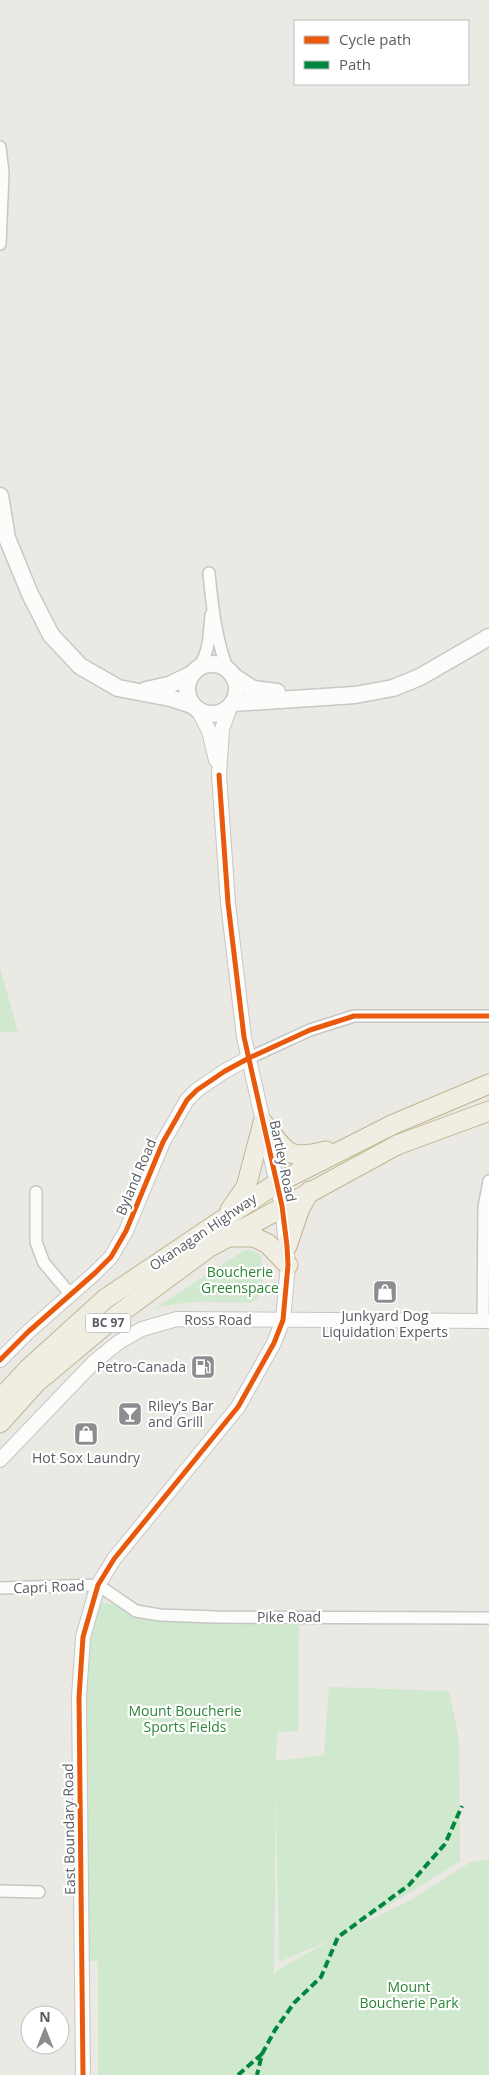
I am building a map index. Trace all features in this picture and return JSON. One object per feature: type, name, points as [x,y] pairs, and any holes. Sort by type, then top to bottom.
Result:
[{"type":"highway","name":"Okanagan Highway","points":[[0,1399],[29,1368],[105,1299],[277,1183],[394,1124],[489,1084]]},
{"type":"highway","name":"Okanagan Highway","points":[[0,1423],[36,1383],[109,1322],[208,1248],[397,1145],[489,1111]]},
{"type":"highway","points":[[263,1123],[285,1149],[294,1154],[305,1156],[354,1144]]},
{"type":"highway","points":[[226,1216],[246,1186],[263,1123]]},
{"type":"highway","points":[[287,1246],[300,1208],[310,1191]]},
{"type":"highway","points":[[228,1237],[254,1237],[268,1244],[288,1265]]},
{"type":"main road","points":[[0,496],[7,538],[30,594],[51,635],[80,666],[118,688],[170,698],[214,715],[231,705],[355,695],[393,688],[420,677],[489,637]]},
{"type":"main road","points":[[139,691],[169,685],[195,671],[214,664],[231,673],[253,689],[312,697]]},
{"type":"main road","points":[[195,671],[186,688],[188,697],[195,708]]},
{"type":"main road","points":[[231,673],[237,692],[231,705]]},
{"type":"street","points":[[0,147],[4,173],[0,244]]},
{"type":"street","points":[[209,573],[223,659],[231,673]]},
{"type":"street","points":[[195,671],[205,659],[208,648],[212,600]]},
{"type":"street","name":"Bartley Road","points":[[98,1585],[114,1560],[238,1407],[274,1343],[283,1320],[288,1265],[282,1206],[244,1037],[228,903],[220,775],[222,730],[231,705]]},
{"type":"street","name":"Bartley Road","points":[[195,708],[209,731],[220,775]]},
{"type":"street","name":"Byland Road","points":[[0,1360],[28,1332],[95,1273],[118,1246],[160,1147],[187,1100],[197,1090],[225,1071],[249,1058],[310,1030],[354,1016],[489,1016]]},
{"type":"street","points":[[486,1321],[484,1207],[489,1181]]},
{"type":"street","points":[[36,1192],[36,1242],[44,1264],[71,1294]]},
{"type":"street","name":"Ross Road","points":[[0,1460],[94,1362],[119,1342],[142,1329],[177,1319],[486,1321]]},
{"type":"street","name":"Capri Road","points":[[0,1588],[98,1585]]},
{"type":"street","name":"Pike Road","points":[[98,1585],[136,1611],[160,1615],[489,1618]]},
{"type":"street","name":"East Boundary Road","points":[[83,2075],[79,1697],[84,1637],[98,1585]]},
{"type":"street","points":[[0,1891],[40,1892]]},
{"type":"green space","points":[[0,968],[18,1032],[0,1032]]},
{"type":"green space","name":"Boucherie Greenspace","points":[[245,1250],[253,1251],[260,1255],[263,1269],[260,1295],[250,1303],[190,1302],[154,1309]]},
{"type":"green space","points":[[96,1602],[213,1621],[278,1620],[278,1625],[299,1625],[298,1731],[277,1732],[276,1761],[324,1755],[329,1687],[449,1691],[459,1740],[460,1861],[351,1929],[411,1900],[469,1863],[489,1859],[489,2075],[98,2075],[98,1961],[75,1963],[75,1697]],"holes":[[[276,1787],[279,1962],[331,1940],[279,1969],[274,1976]]]},
{"type":"marked path","points":[[262,2054],[275,2030],[294,2003],[321,1977],[338,1937],[409,1885],[445,1844],[462,1806]]},
{"type":"marked path","points":[[238,2075],[262,2054],[257,2075]]},
{"type":"cycle path","points":[[83,2075],[79,1697],[83,1637],[98,1585],[114,1559],[238,1407],[274,1343],[283,1320],[288,1265],[287,1246],[282,1206],[244,1037],[228,903],[219,775]]},
{"type":"cycle path","points":[[0,1360],[111,1257],[126,1231],[163,1142],[187,1100],[197,1090],[225,1071],[249,1058],[310,1030],[354,1016],[489,1016]]},
{"type":"place","name":"Junkyard Dog Liquidation Experts","points":[[385,1292]]},
{"type":"place","name":"Petro-Canada","points":[[203,1367]]},
{"type":"place","name":"Riley’s Bar and Grill","points":[[130,1414]]},
{"type":"place","name":"Hot Sox Laundry","points":[[86,1434]]},
{"type":"park label","name":"Mount Boucherie Sports Fields","points":[[185,1719]]},
{"type":"park label","name":"Mount Boucherie Park","points":[[409,1995]]}]
